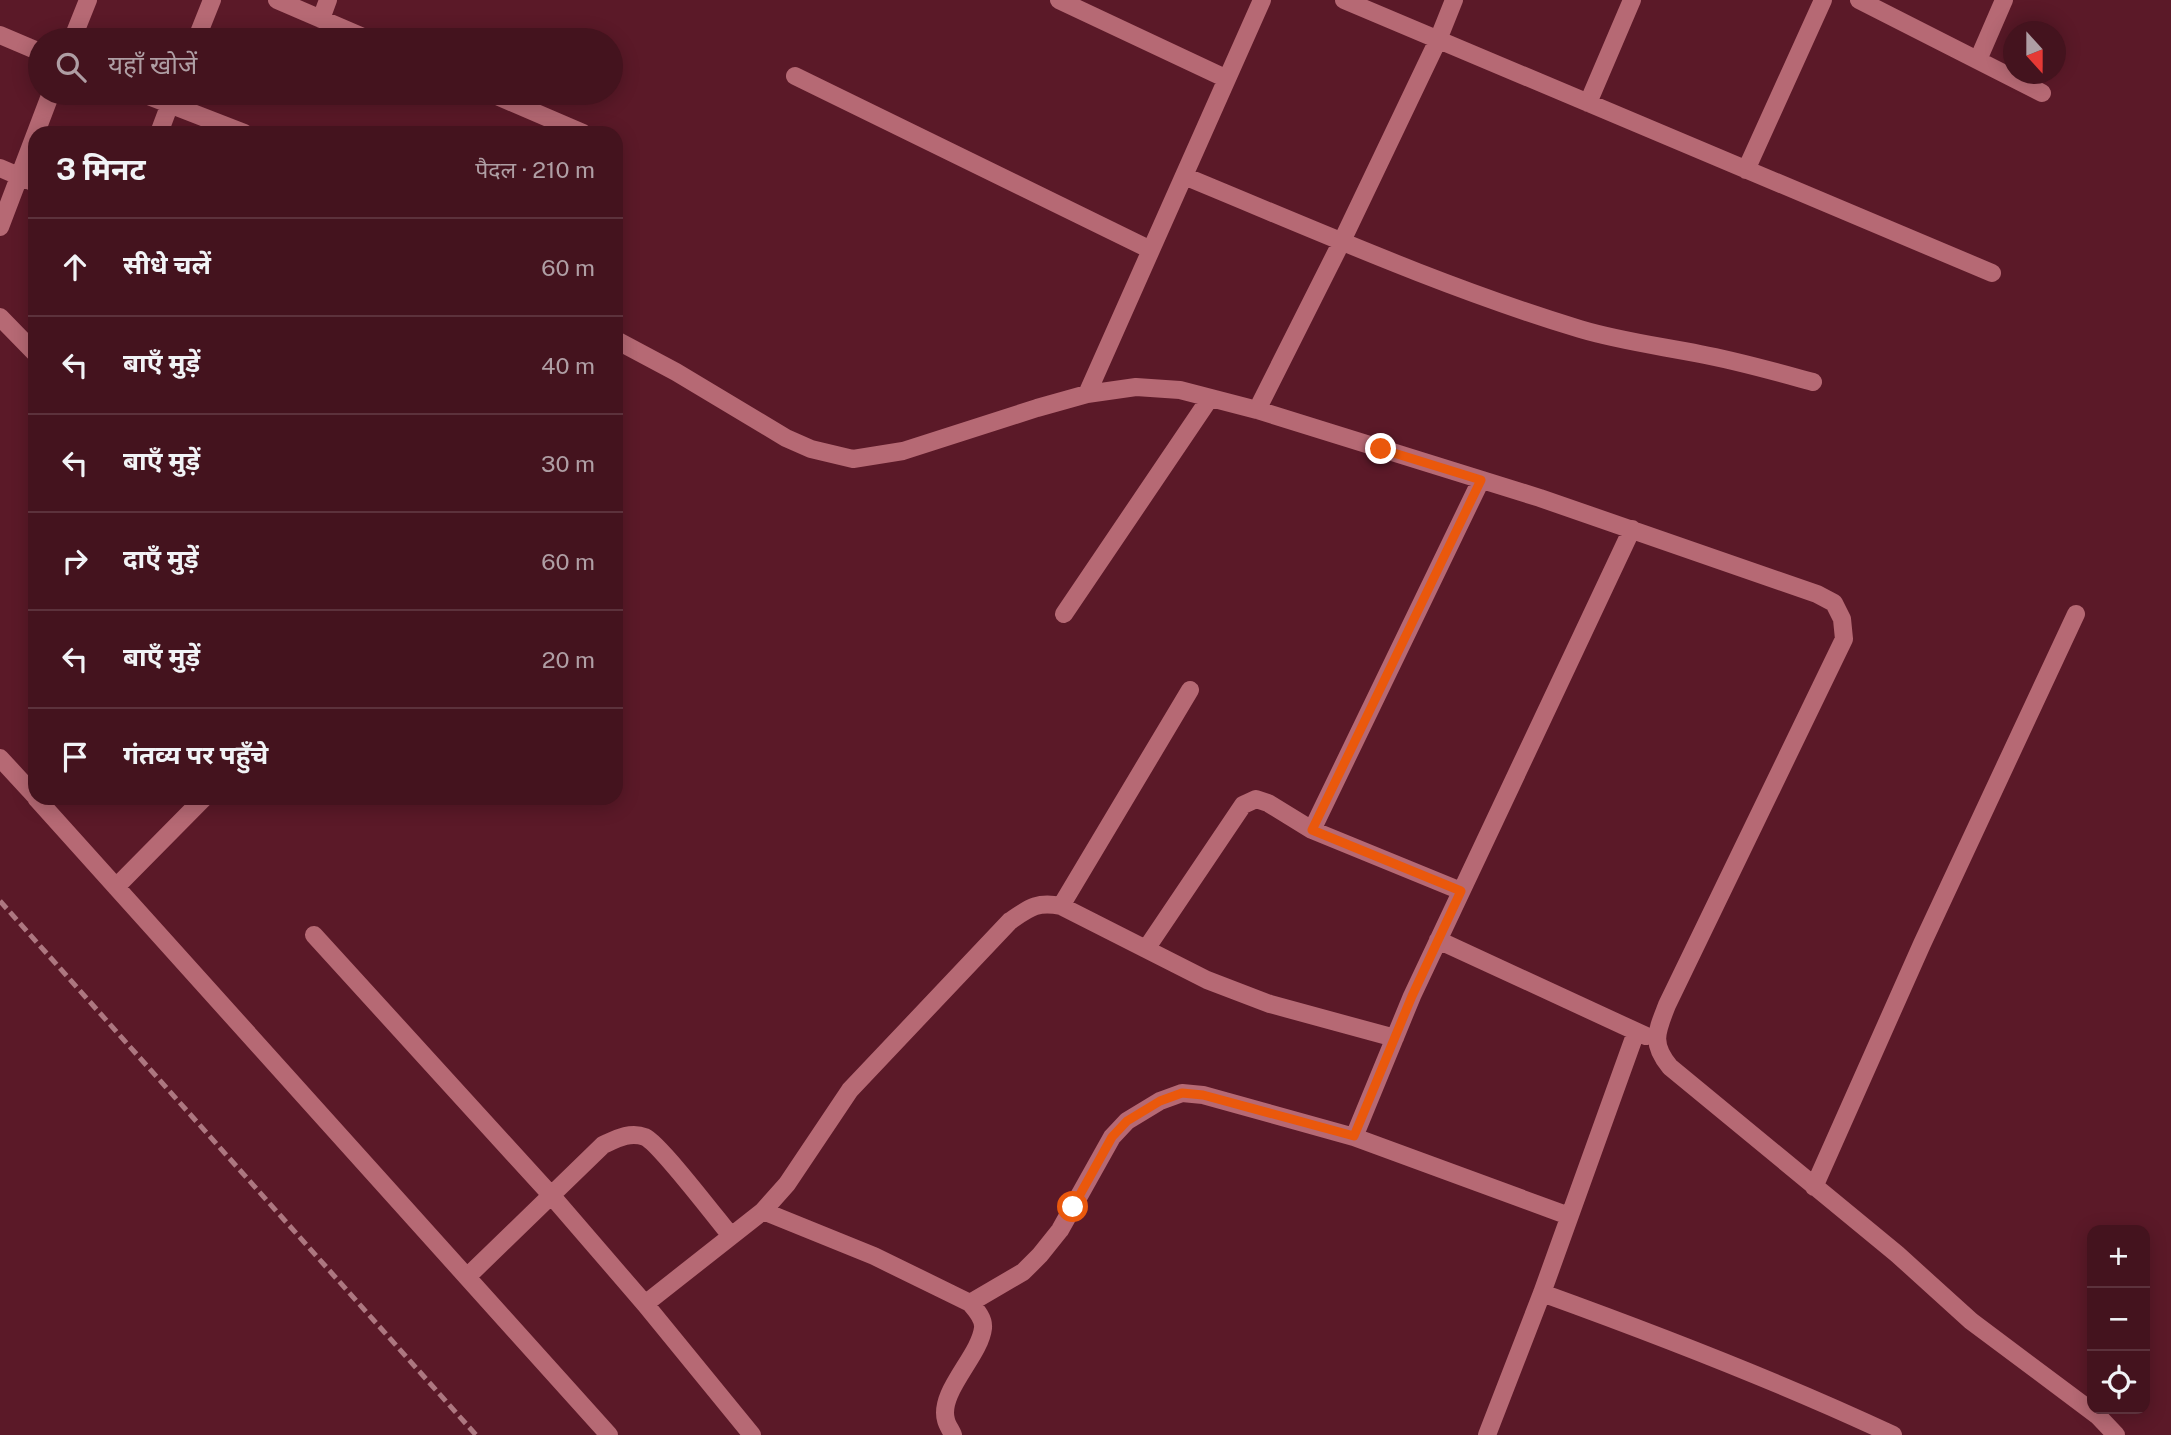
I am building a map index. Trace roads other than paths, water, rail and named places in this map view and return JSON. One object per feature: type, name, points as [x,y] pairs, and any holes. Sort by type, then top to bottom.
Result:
[{"type":"street","points":[[77,28],[88,0]]},
{"type":"street","points":[[201,28],[212,0]]},
{"type":"street","points":[[277,0],[342,28]]},
{"type":"street","points":[[321,19],[328,0]]},
{"type":"street","points":[[1059,0],[1227,79]]},
{"type":"street","points":[[1087,394],[1262,0]]},
{"type":"street","points":[[1344,0],[1992,273]]},
{"type":"street","points":[[1257,410],[1342,241],[1438,40],[1454,0]]},
{"type":"street","points":[[1588,103],[1632,0]]},
{"type":"street","points":[[1746,170],[1823,0]]},
{"type":"street","points":[[1859,0],[2042,93]]},
{"type":"street","points":[[1978,60],[2004,0]]},
{"type":"street","points":[[0,35],[28,47]]},
{"type":"street","points":[[795,76],[1152,250]]},
{"type":"street","points":[[38,126],[46,105]]},
{"type":"street","points":[[162,126],[170,105]]},
{"type":"street","points":[[185,105],[229,126]]},
{"type":"street","points":[[518,105],[567,126]]},
{"type":"street","points":[[0,228],[28,151]]},
{"type":"street","points":[[0,168],[28,180]]},
{"type":"street","points":[[1184,176],[1461,289],[1583,330],[1703,354],[1813,382]]},
{"type":"street","points":[[0,317],[28,346]]},
{"type":"street","points":[[623,344],[786,438],[811,449],[853,459],[903,451],[1087,394],[1136,387],[1180,390],[1257,410],[1632,529],[1816,594],[1834,603],[1842,619],[1843,639],[1667,1005],[1656,1041],[1659,1054],[1670,1066],[1897,1254],[1970,1321],[2098,1416],[2116,1435]]},
{"type":"street","points":[[1064,614],[1210,398]]},
{"type":"street","points":[[1312,830],[1481,480]]},
{"type":"street","points":[[1354,1136],[1438,940],[1632,529]]},
{"type":"street","points":[[1814,1187],[1928,931],[2076,614]]},
{"type":"street","points":[[1061,906],[1190,690]]},
{"type":"street","points":[[0,758],[28,788]]},
{"type":"street","points":[[1146,949],[1243,805],[1256,799],[1268,803],[1312,830],[1461,891]]},
{"type":"street","points":[[43,805],[609,1435]]},
{"type":"street","points":[[116,887],[197,805]]},
{"type":"street","points":[[645,1304],[763,1211],[787,1184],[850,1090],[1010,921],[1030,908],[1044,903],[1061,906],[1207,980],[1270,1004],[1395,1038]]},
{"type":"street","points":[[314,935],[551,1195],[752,1435]]},
{"type":"street","points":[[1438,940],[1656,1041]]},
{"type":"street","points":[[1489,1434],[1636,1032]]},
{"type":"street","points":[[970,1303],[1023,1272],[1041,1255],[1060,1230],[1112,1137],[1127,1121],[1160,1101],[1182,1093],[1203,1095],[1354,1136],[1569,1216]]},
{"type":"street","points":[[467,1277],[603,1145],[625,1135],[646,1137],[731,1236]]},
{"type":"street","points":[[763,1211],[874,1255],[970,1303],[980,1315],[983,1327],[945,1405],[945,1419],[953,1435]]},
{"type":"street","points":[[1542,1293],[1679,1343],[1815,1399],[1892,1435]]},
{"type":"railway","points":[[0,901],[476,1435]]}]
